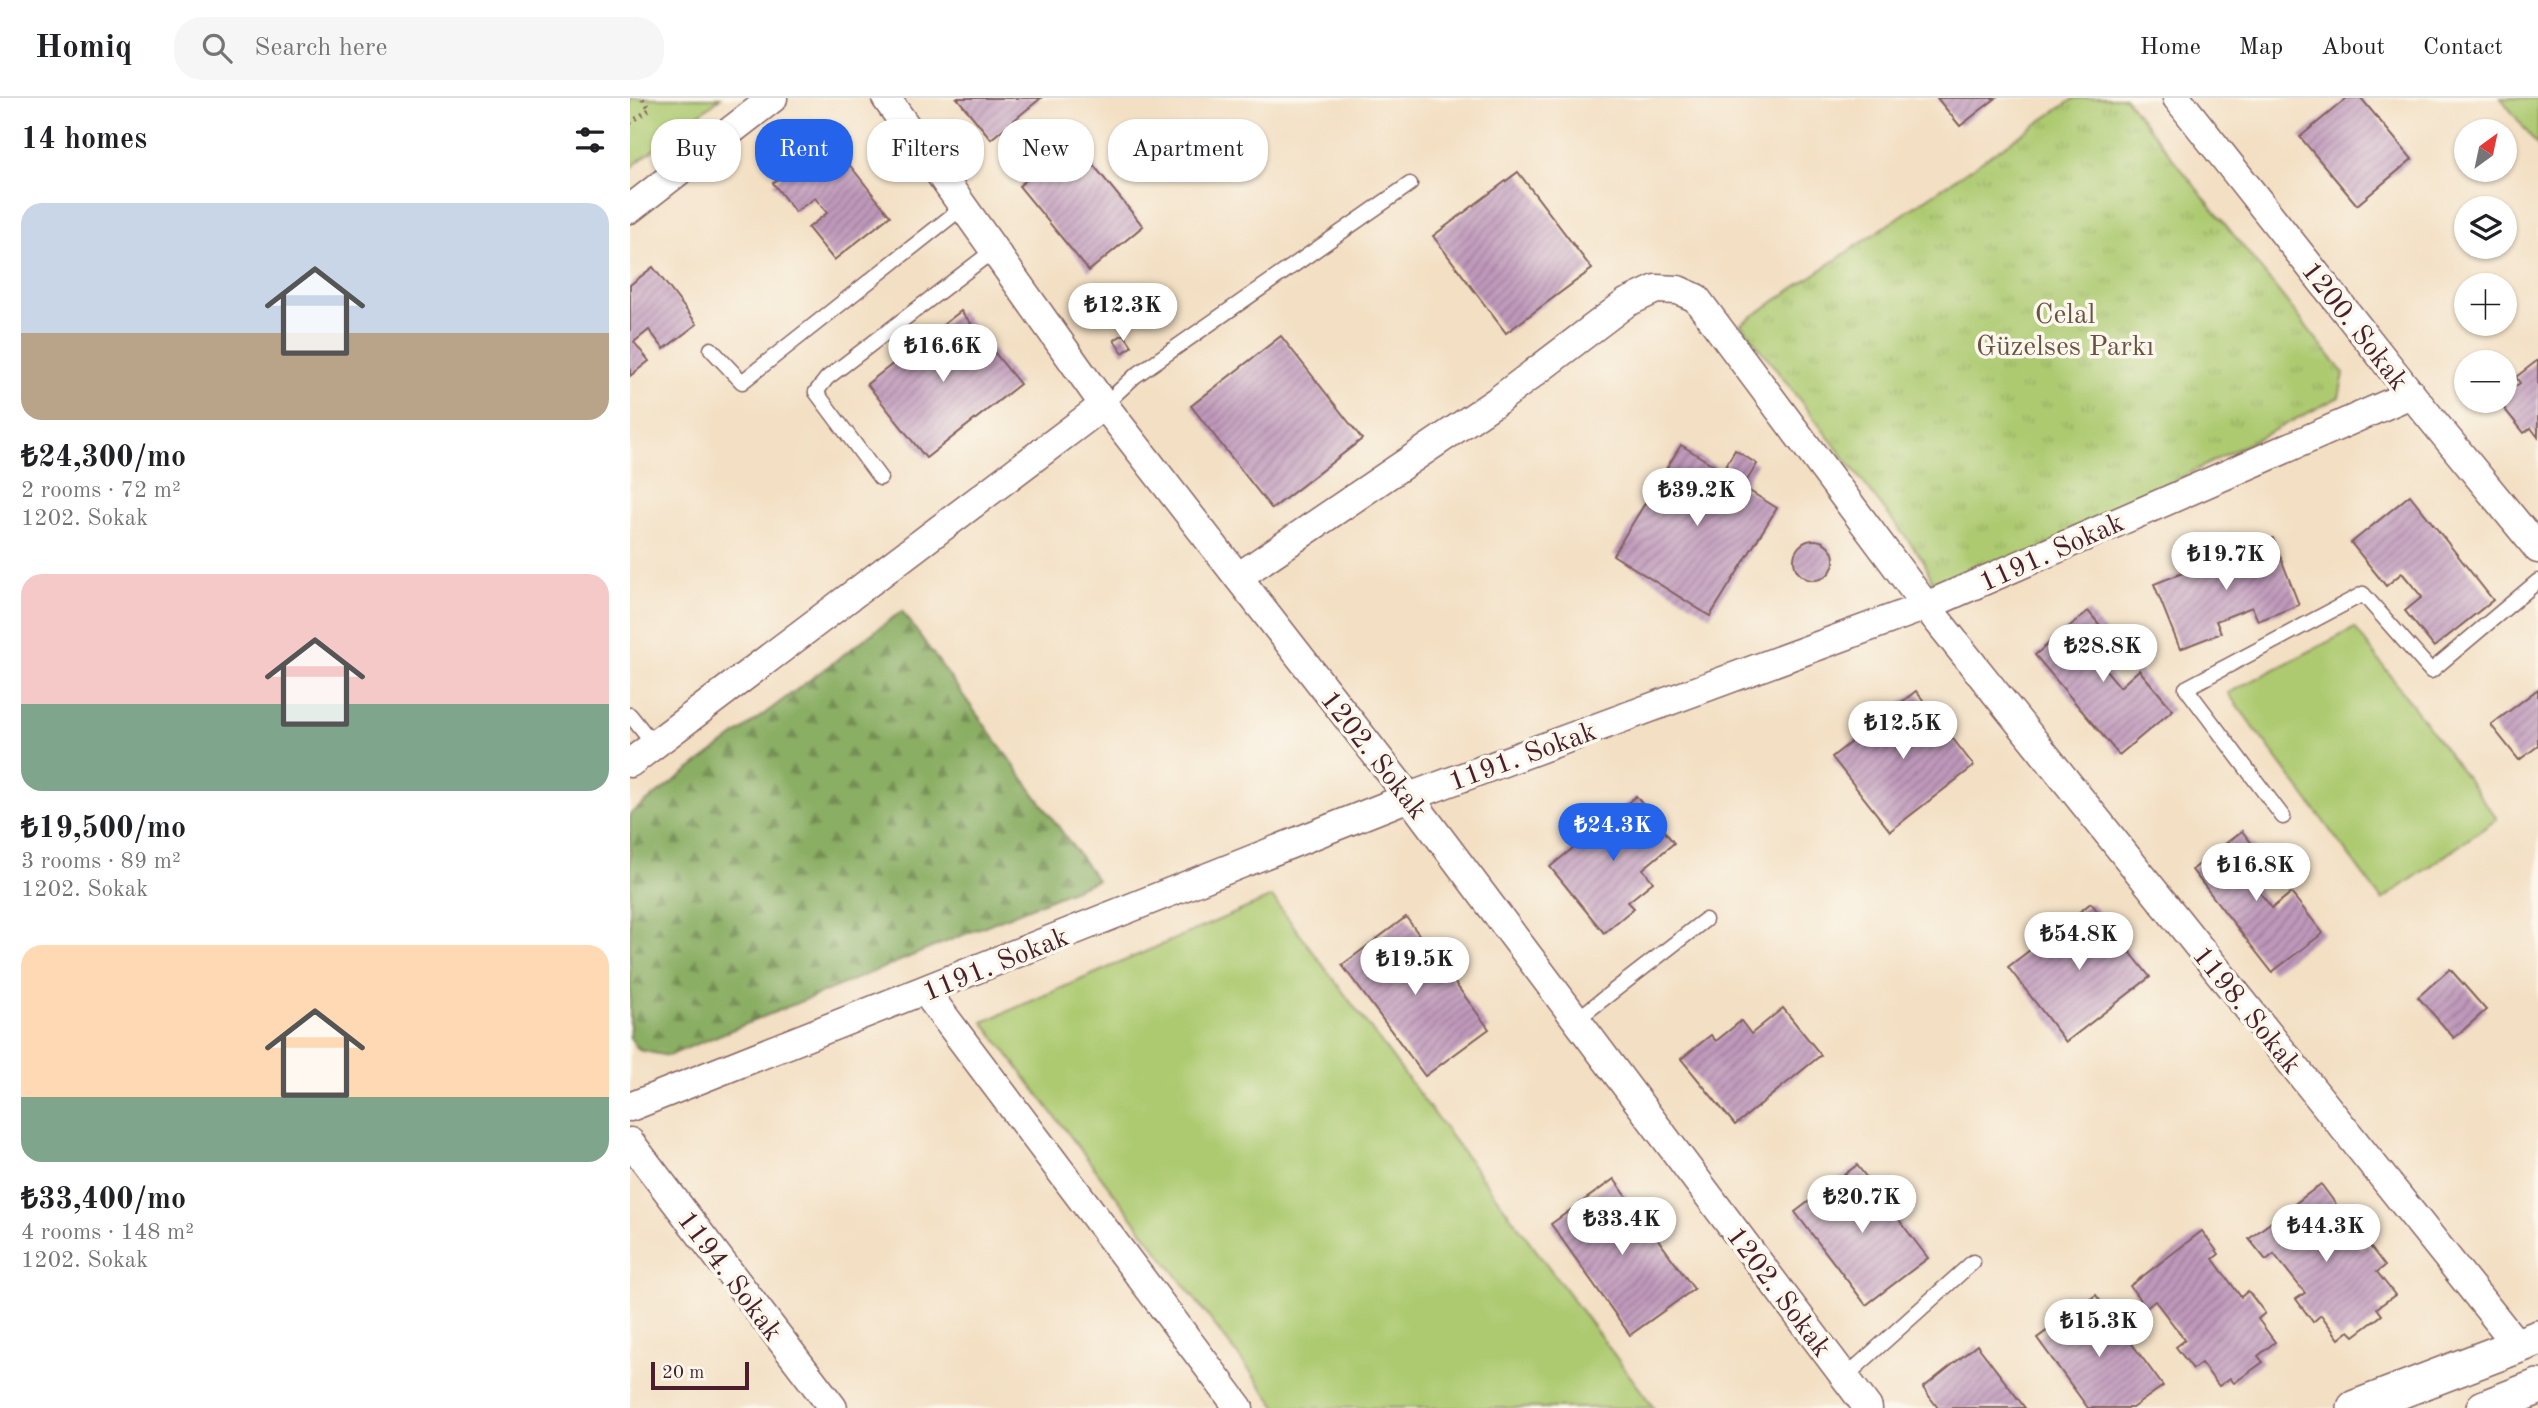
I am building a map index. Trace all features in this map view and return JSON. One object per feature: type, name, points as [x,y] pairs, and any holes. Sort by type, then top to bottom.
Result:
[{"type":"street","points":[[630,209],[772,98]]},
{"type":"street","name":"1202. Sokak","points":[[886,98],[1104,405],[1409,797],[1868,1408]]},
{"type":"street","name":"1200. Sokak","points":[[2177,98],[2411,394],[2538,549]]},
{"type":"street","name":"1198. Sokak","points":[[1238,577],[1497,401],[1626,303],[1656,289],[1678,290],[1696,298],[1926,606],[2528,1342]]},
{"type":"street","name":"1191. Sokak","points":[[630,1107],[1409,797],[1926,606],[2411,394]]},
{"type":"street","points":[[630,763],[1104,405]]},
{"type":"street","points":[[925,991],[1239,1408]]},
{"type":"street","name":"1194. Sokak","points":[[630,1142],[833,1408]]},
{"type":"street","points":[[2355,1408],[2528,1342]]},
{"type":"street","points":[[2484,1408],[2538,1387]]},
{"type":"lane","points":[[1104,405],[1135,376],[1410,184]]},
{"type":"lane","points":[[711,349],[742,382],[963,207]]},
{"type":"lane","points":[[880,478],[816,392],[827,378],[994,250]]},
{"type":"lane","points":[[2283,817],[2186,688],[2363,594],[2431,671],[2538,581]]},
{"type":"lane","points":[[630,715],[654,745]]},
{"type":"lane","points":[[1576,1020],[1705,920]]},
{"type":"lane","points":[[1845,1377],[1973,1262]]},
{"type":"path","points":[[630,124],[650,109],[642,98]]},
{"type":"green space","points":[[630,98],[720,98],[693,119],[651,119],[651,152],[630,168]]},
{"type":"green space","name":"Celal Güzelses Parkı","points":[[2075,98],[2125,98],[2344,374],[2339,397],[1940,600],[1924,561],[1741,324]]},
{"type":"green space","points":[[2501,98],[2538,98],[2538,146]]},
{"type":"green space","points":[[902,611],[1097,880],[668,1056],[639,1050],[630,1038],[630,814]]},
{"type":"green space","points":[[2355,628],[2497,819],[2382,900],[2228,693]]},
{"type":"green space","points":[[1272,897],[1654,1408],[1278,1408],[983,1022]]},
{"type":"building","points":[[957,98],[1041,98],[1015,119],[998,119],[998,133],[991,139],[984,131],[984,119],[974,119]]},
{"type":"building","points":[[1937,98],[1996,98],[1960,126]]},
{"type":"building","points":[[2347,98],[2361,98],[2412,159],[2357,205],[2300,137]]},
{"type":"building","points":[[1094,166],[1143,226],[1089,271],[1019,186],[1024,182],[1094,182]]},
{"type":"building","points":[[853,169],[890,216],[834,260],[808,228],[827,213],[815,198],[795,212],[773,183],[853,182]]},
{"type":"building","points":[[1518,172],[1592,269],[1506,333],[1433,236]]},
{"type":"building","points":[[653,267],[697,324],[664,349],[649,330],[634,342],[649,361],[630,376],[630,285]]},
{"type":"building","points":[[961,311],[1020,384],[926,458],[867,384]]},
{"type":"building","points":[[1124,334],[1132,346],[1123,353],[1114,340]]},
{"type":"building","points":[[1281,336],[1362,439],[1272,509],[1191,406]]},
{"type":"building","points":[[2538,360],[2538,437],[2531,428],[2524,433],[2508,413],[2517,413],[2517,385],[2520,383],[2517,376]]},
{"type":"building","points":[[1681,445],[1723,471],[1735,450],[1757,464],[1743,487],[1777,508],[1710,616],[1613,555]]},
{"type":"building","points":[[2410,495],[2493,600],[2434,647],[2405,611],[2422,597],[2402,573],[2386,586],[2351,543]]},
{"type":"building","points":[[2273,538],[2299,605],[2258,621],[2252,607],[2216,621],[2221,633],[2180,649],[2154,584]]},
{"type":"building","points":[[1814,540],[1828,546],[1834,560],[1828,574],[1814,580],[1800,574],[1794,560],[1800,546]]},
{"type":"building","points":[[2088,611],[2120,649],[2101,664],[2120,687],[2139,670],[2173,710],[2119,755],[2035,655]]},
{"type":"building","points":[[2538,689],[2538,746],[2519,760],[2491,725]]},
{"type":"building","points":[[1916,691],[1974,766],[1890,831],[1832,757]]},
{"type":"building","points":[[1636,796],[1674,843],[1643,869],[1653,882],[1628,902],[1634,908],[1604,933],[1550,867]]},
{"type":"building","points":[[2242,831],[2273,870],[2254,885],[2272,908],[2291,893],[2323,933],[2272,972],[2192,870]]},
{"type":"building","points":[[2091,903],[2150,977],[2066,1042],[2008,967]]},
{"type":"building","points":[[1406,917],[1489,1029],[1425,1076],[1342,965]]},
{"type":"building","points":[[2450,969],[2486,1010],[2454,1038],[2418,997]]},
{"type":"building","points":[[1783,1008],[1821,1055],[1735,1125],[1681,1059],[1711,1035],[1716,1041],[1741,1021],[1751,1034]]},
{"type":"building","points":[[1857,1165],[1928,1258],[1866,1305],[1795,1212]]},
{"type":"building","points":[[1614,1179],[1694,1289],[1630,1335],[1551,1224]]},
{"type":"building","points":[[2321,1184],[2338,1207],[2332,1212],[2361,1249],[2368,1244],[2385,1266],[2377,1272],[2395,1295],[2377,1308],[2382,1315],[2354,1336],[2349,1331],[2339,1339],[2321,1315],[2313,1322],[2296,1299],[2305,1293],[2274,1254],[2266,1260],[2249,1239]]},
{"type":"building","points":[[2202,1231],[2219,1254],[2213,1259],[2241,1297],[2248,1291],[2265,1313],[2258,1319],[2275,1342],[2258,1356],[2263,1362],[2234,1383],[2230,1378],[2219,1386],[2201,1363],[2193,1369],[2176,1347],[2185,1340],[2155,1301],[2146,1308],[2130,1286]]},
{"type":"building","points":[[2096,1295],[2163,1386],[2132,1408],[2088,1408],[2037,1338]]},
{"type":"building","points":[[1977,1345],[2025,1408],[1938,1408],[1923,1388]]}]
